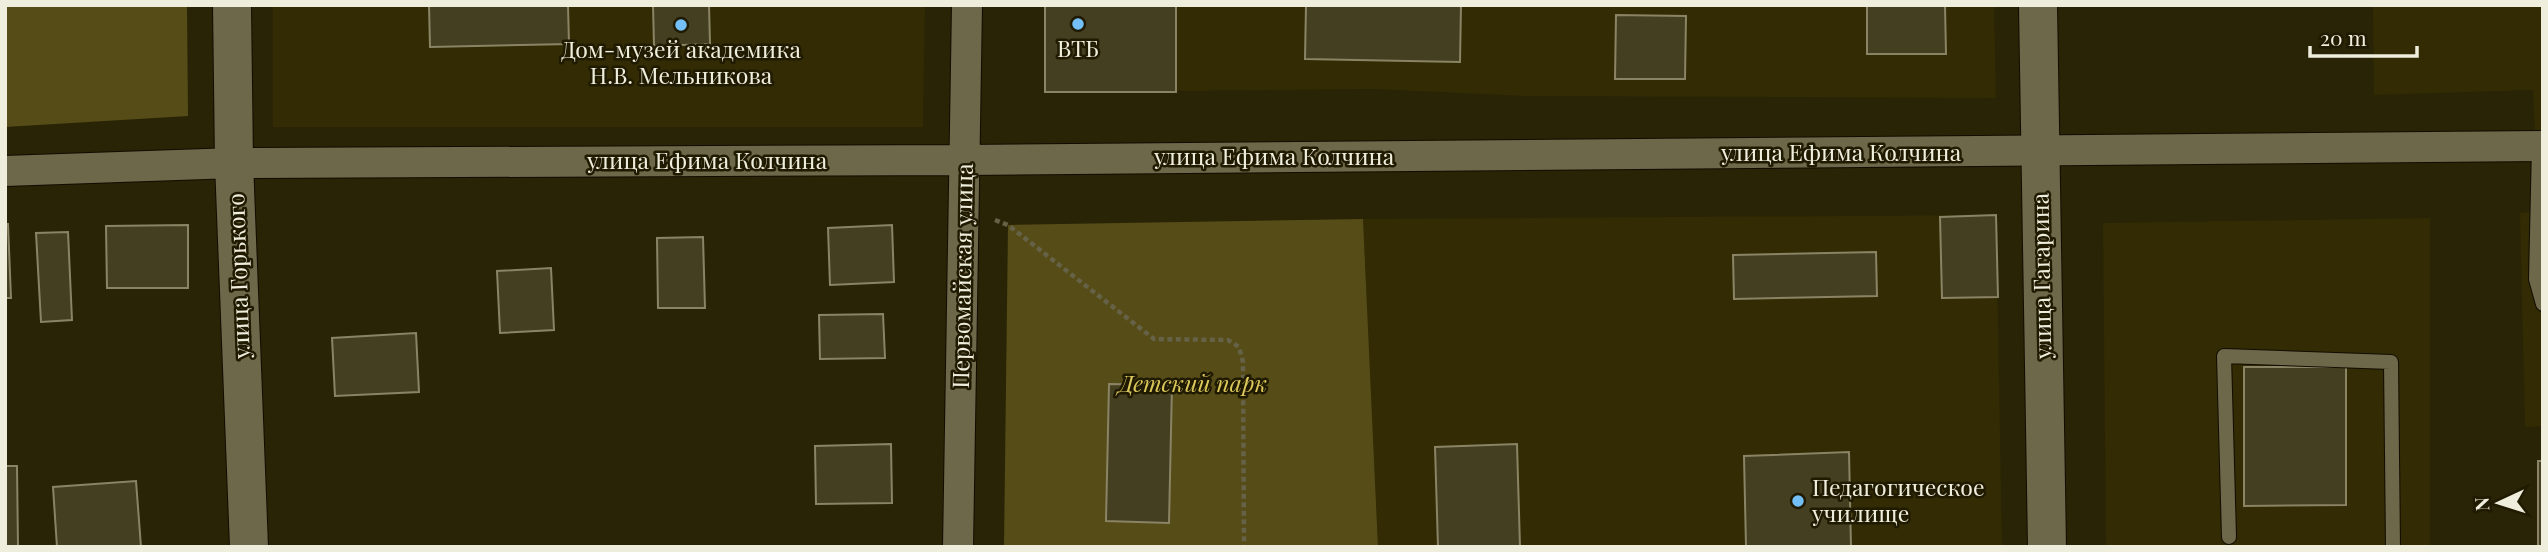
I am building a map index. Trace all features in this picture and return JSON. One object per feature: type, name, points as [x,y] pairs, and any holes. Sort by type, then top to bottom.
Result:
[{"type":"street","name":"улица Горького","points":[[232,5],[234,163],[249,547]]},
{"type":"street","name":"Первомайская улица","points":[[958,547],[967,5]]},
{"type":"street","name":"улица Гагарина","points":[[2038,5],[2047,547]]},
{"type":"street","name":"улица Ефима Колчина","points":[[5,171],[234,163],[966,160],[2541,146]]},
{"type":"lane","points":[[2541,146],[2536,279],[2543,304]]},
{"type":"lane","points":[[2229,537],[2224,356],[2390,362],[2393,547]]},
{"type":"path","points":[[965,208],[1008,225],[1154,339],[1228,340],[1239,347],[1243,362],[1244,547]]},
{"type":"shaded area","points":[[273,5],[925,5],[923,127],[273,127]]},
{"type":"shaded area","points":[[1045,5],[1994,5],[1996,98],[1525,96],[1373,89],[1045,92]]},
{"type":"shaded area","points":[[2373,5],[2543,5],[2543,132],[2535,132],[2533,90],[2374,95]]},
{"type":"shaded area","points":[[2543,210],[2543,426],[2525,427],[2520,213]]},
{"type":"shaded area","points":[[1996,215],[2002,547],[1378,547],[1363,219]]},
{"type":"shaded area","points":[[2430,218],[2430,547],[2106,547],[2103,223]]},
{"type":"green space","points":[[5,5],[187,5],[188,116],[5,127]]},
{"type":"green space","name":"Детский парк","points":[[1363,219],[1378,547],[1004,547],[1008,225]]},
{"type":"building","points":[[429,5],[568,5],[569,44],[430,47]]},
{"type":"building","name":"Дом-музей академика Н.В. Мельникова","points":[[653,5],[709,5],[710,44],[654,46]]},
{"type":"building","points":[[1045,5],[1176,5],[1176,92],[1045,92]]},
{"type":"building","points":[[1306,5],[1461,5],[1460,62],[1305,59]]},
{"type":"building","points":[[1867,5],[1945,5],[1946,54],[1867,54]]},
{"type":"building","points":[[1616,15],[1686,16],[1685,79],[1615,79]]},
{"type":"building","points":[[1996,215],[1998,297],[1942,298],[1940,217]]},
{"type":"building","points":[[5,224],[8,224],[11,298],[5,298]]},
{"type":"building","points":[[188,225],[188,288],[107,288],[106,226]]},
{"type":"building","points":[[892,225],[894,282],[830,285],[828,228]]},
{"type":"building","points":[[68,232],[72,320],[41,322],[36,233]]},
{"type":"building","points":[[703,237],[705,308],[658,308],[657,238]]},
{"type":"building","points":[[1876,252],[1877,296],[1734,299],[1733,255]]},
{"type":"building","points":[[551,268],[554,330],[500,333],[497,271]]},
{"type":"building","points":[[883,314],[885,358],[820,359],[819,315]]},
{"type":"building","points":[[416,333],[419,392],[335,396],[332,338]]},
{"type":"building","points":[[2244,367],[2346,367],[2346,505],[2244,506]]},
{"type":"building","points":[[1109,384],[1172,385],[1169,523],[1106,521]]},
{"type":"building","points":[[891,444],[892,503],[816,504],[815,446]]},
{"type":"building","points":[[1517,444],[1520,547],[1438,547],[1435,447]]},
{"type":"building","name":"Педагогическое училище","points":[[1849,452],[1851,547],[1746,547],[1744,456]]},
{"type":"building","points":[[2538,461],[2543,461],[2543,547],[2538,547]]},
{"type":"building","points":[[5,466],[17,466],[18,547],[5,547]]},
{"type":"building","points":[[136,481],[141,547],[57,547],[53,487]]},
{"type":"place","name":"ВТБ","points":[[1078,24]]},
{"type":"place","name":"Дом-музей академика Н.В. Мельникова","points":[[681,25]]},
{"type":"place","name":"Педагогическое училище","points":[[1798,501]]}]
